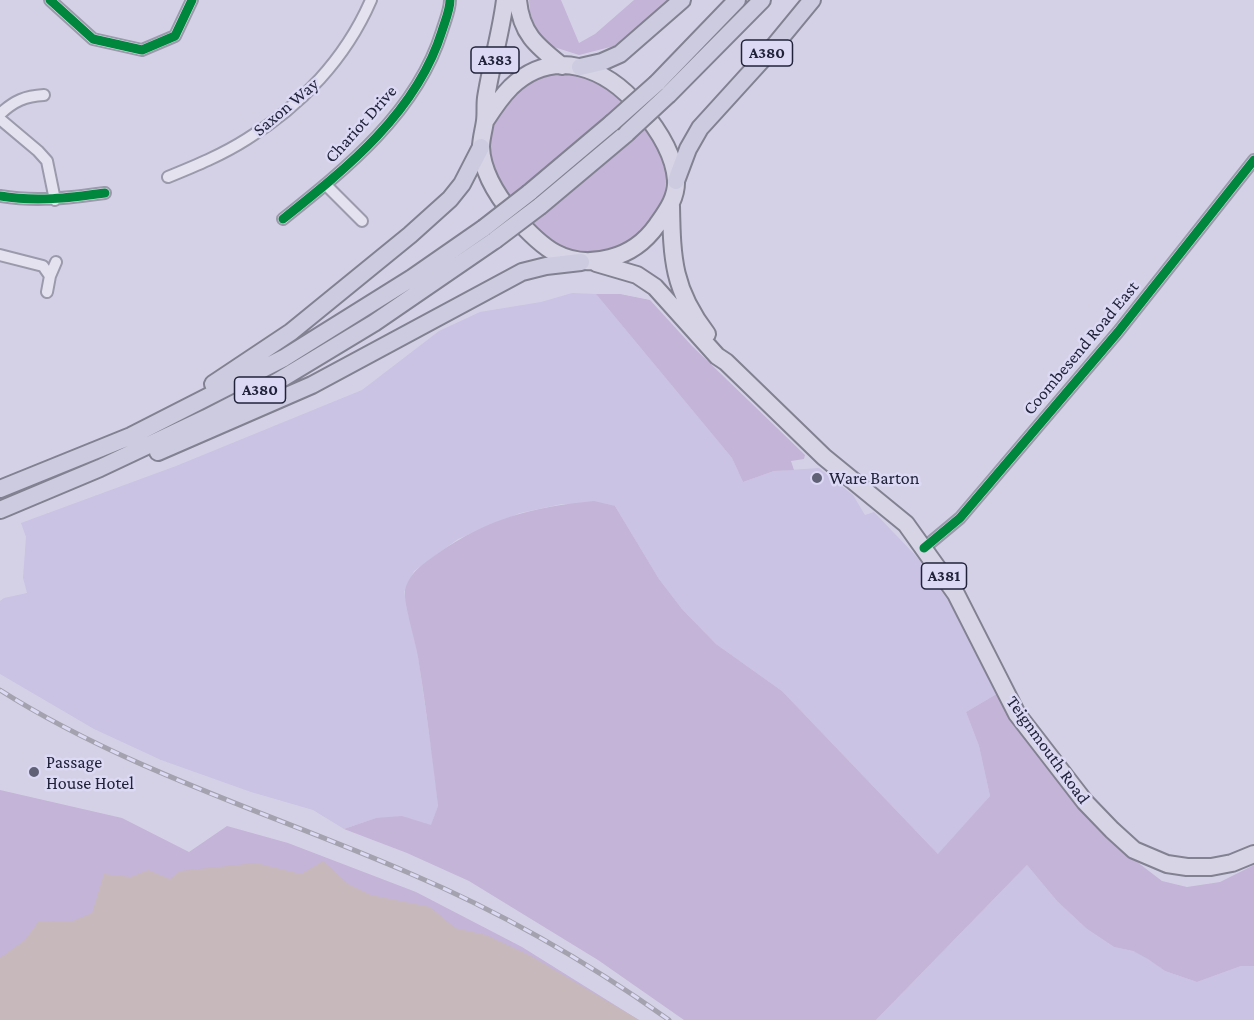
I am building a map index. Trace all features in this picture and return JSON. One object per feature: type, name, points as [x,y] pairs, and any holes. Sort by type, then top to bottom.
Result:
[{"type":"highway","points":[[580,67],[602,62],[620,54],[682,0]]},
{"type":"highway","name":"A380","points":[[4,508],[100,468],[279,381],[411,298],[489,234],[627,133],[737,0]]},
{"type":"highway","name":"A380","points":[[535,200],[612,123],[662,89],[762,0]]},
{"type":"highway","name":"A380","points":[[676,181],[700,128],[812,0]]},
{"type":"highway","name":"A380","points":[[131,436],[177,405],[248,363],[362,276],[450,200],[462,184],[481,147]]},
{"type":"highway","name":"A380","points":[[2,489],[131,436],[284,358],[489,234]]},
{"type":"highway","name":"A380","points":[[100,468],[149,456],[265,407],[365,358],[522,272],[546,266],[589,262]]},
{"type":"main road","name":"A383","points":[[486,120],[486,99],[505,0]]},
{"type":"main road","name":"A383","points":[[518,0],[521,18],[532,41],[562,66]]},
{"type":"main road","points":[[481,147],[486,120],[502,96],[520,80],[539,71],[562,66],[580,67],[604,76],[621,87],[652,122],[669,153],[676,181],[671,206],[654,230],[638,246],[621,255],[589,262]]},
{"type":"main road","name":"Teignmouth Road","points":[[481,147],[486,170],[494,189],[502,202],[535,239],[552,251],[624,270],[650,284],[717,356],[726,362],[824,457],[906,524],[956,594],[1017,714],[1085,802],[1134,850],[1167,864],[1187,867],[1211,867],[1232,863],[1254,854]]},
{"type":"main road","name":"Teignmouth Road","points":[[671,206],[673,262],[683,293],[690,309],[726,362]]},
{"type":"street","points":[[50,0],[93,39],[141,50],[175,36],[192,0]]},
{"type":"street","name":"Saxon Way","points":[[168,177],[212,158],[247,139],[290,107],[320,80],[348,44],[361,24],[371,0]]},
{"type":"street","name":"Chariot Drive","points":[[283,219],[327,184],[372,141],[405,103],[422,76],[437,45],[450,0]]},
{"type":"street","points":[[0,114],[11,104],[23,98],[44,95]]},
{"type":"street","points":[[0,119],[47,161],[55,200]]},
{"type":"street","name":"Coombesend Road East","points":[[924,548],[960,518],[1118,332],[1254,160]]},
{"type":"street","name":"Chariot Drive","points":[[327,184],[362,221]]},
{"type":"street","points":[[0,196],[55,200],[105,193]]},
{"type":"street","points":[[0,255],[43,266],[50,276]]},
{"type":"street","points":[[47,292],[56,261]]},
{"type":"shaded area","points":[[529,0],[561,0],[579,43],[595,34],[634,0],[669,0],[614,46],[579,55],[554,47],[537,32],[530,12]]},
{"type":"shaded area","points":[[574,72],[613,88],[656,139],[667,168],[665,193],[657,214],[630,244],[588,256],[555,247],[507,199],[491,169],[489,143],[494,123],[504,102],[528,82],[549,74]]},
{"type":"shaded area","points":[[572,293],[596,294],[732,458],[743,482],[774,471],[819,468],[853,495],[865,515],[874,512],[917,557],[967,627],[1000,692],[966,712],[979,746],[990,796],[939,855],[782,691],[716,644],[682,609],[659,579],[615,506],[562,504],[520,513],[458,539],[414,571],[404,592],[418,656],[433,761],[438,806],[431,826],[376,818],[344,829],[313,810],[251,792],[161,760],[94,729],[0,674],[0,601],[27,593],[23,578],[26,537],[21,523],[176,466],[362,390],[439,331],[480,312],[541,302]]},
{"type":"shaded area","points":[[596,294],[620,294],[650,300],[692,346],[805,455],[804,459],[791,461],[794,470],[774,471],[743,482],[732,458]]},
{"type":"shaded area","points":[[594,501],[615,506],[659,579],[682,609],[716,644],[782,691],[938,854],[990,796],[979,746],[966,712],[1000,692],[1012,716],[1042,761],[1099,828],[1128,855],[1162,881],[1187,887],[1220,882],[1254,865],[1254,966],[1241,966],[1197,982],[1165,971],[1133,951],[1114,947],[1087,929],[1057,901],[1027,865],[876,1020],[684,1020],[598,960],[469,881],[407,853],[344,829],[376,818],[402,816],[431,825],[438,806],[421,675],[405,595],[407,584],[414,573],[427,561],[456,542],[493,523],[531,511]]},
{"type":"shaded area","points":[[0,790],[122,818],[189,852],[227,826],[288,843],[416,892],[522,947],[639,1020],[0,1020]]},
{"type":"shaded area","points":[[323,861],[348,884],[371,895],[430,907],[455,928],[486,935],[531,956],[639,1020],[0,1020],[0,958],[25,940],[38,922],[73,921],[92,913],[104,874],[131,877],[148,870],[170,879],[180,871],[256,863],[301,874]]},
{"type":"shaded area","points":[[1027,865],[1057,901],[1087,929],[1114,947],[1133,951],[1165,971],[1197,982],[1241,966],[1254,966],[1254,1020],[876,1020]]},
{"type":"railway","points":[[0,690],[48,718],[149,768],[358,851],[477,904],[575,958],[669,1020]]},
{"type":"cycle path","points":[[50,0],[93,39],[142,50],[175,36],[192,0]]},
{"type":"cycle path","points":[[283,219],[355,158],[398,113],[431,60],[447,16],[450,0]]},
{"type":"cycle path","points":[[924,548],[960,518],[1118,332],[1254,160]]},
{"type":"cycle path","points":[[0,196],[40,199],[105,193]]},
{"type":"place","name":"Ware Barton","points":[[817,478]]},
{"type":"place","name":"Passage House Hotel","points":[[34,772]]}]
